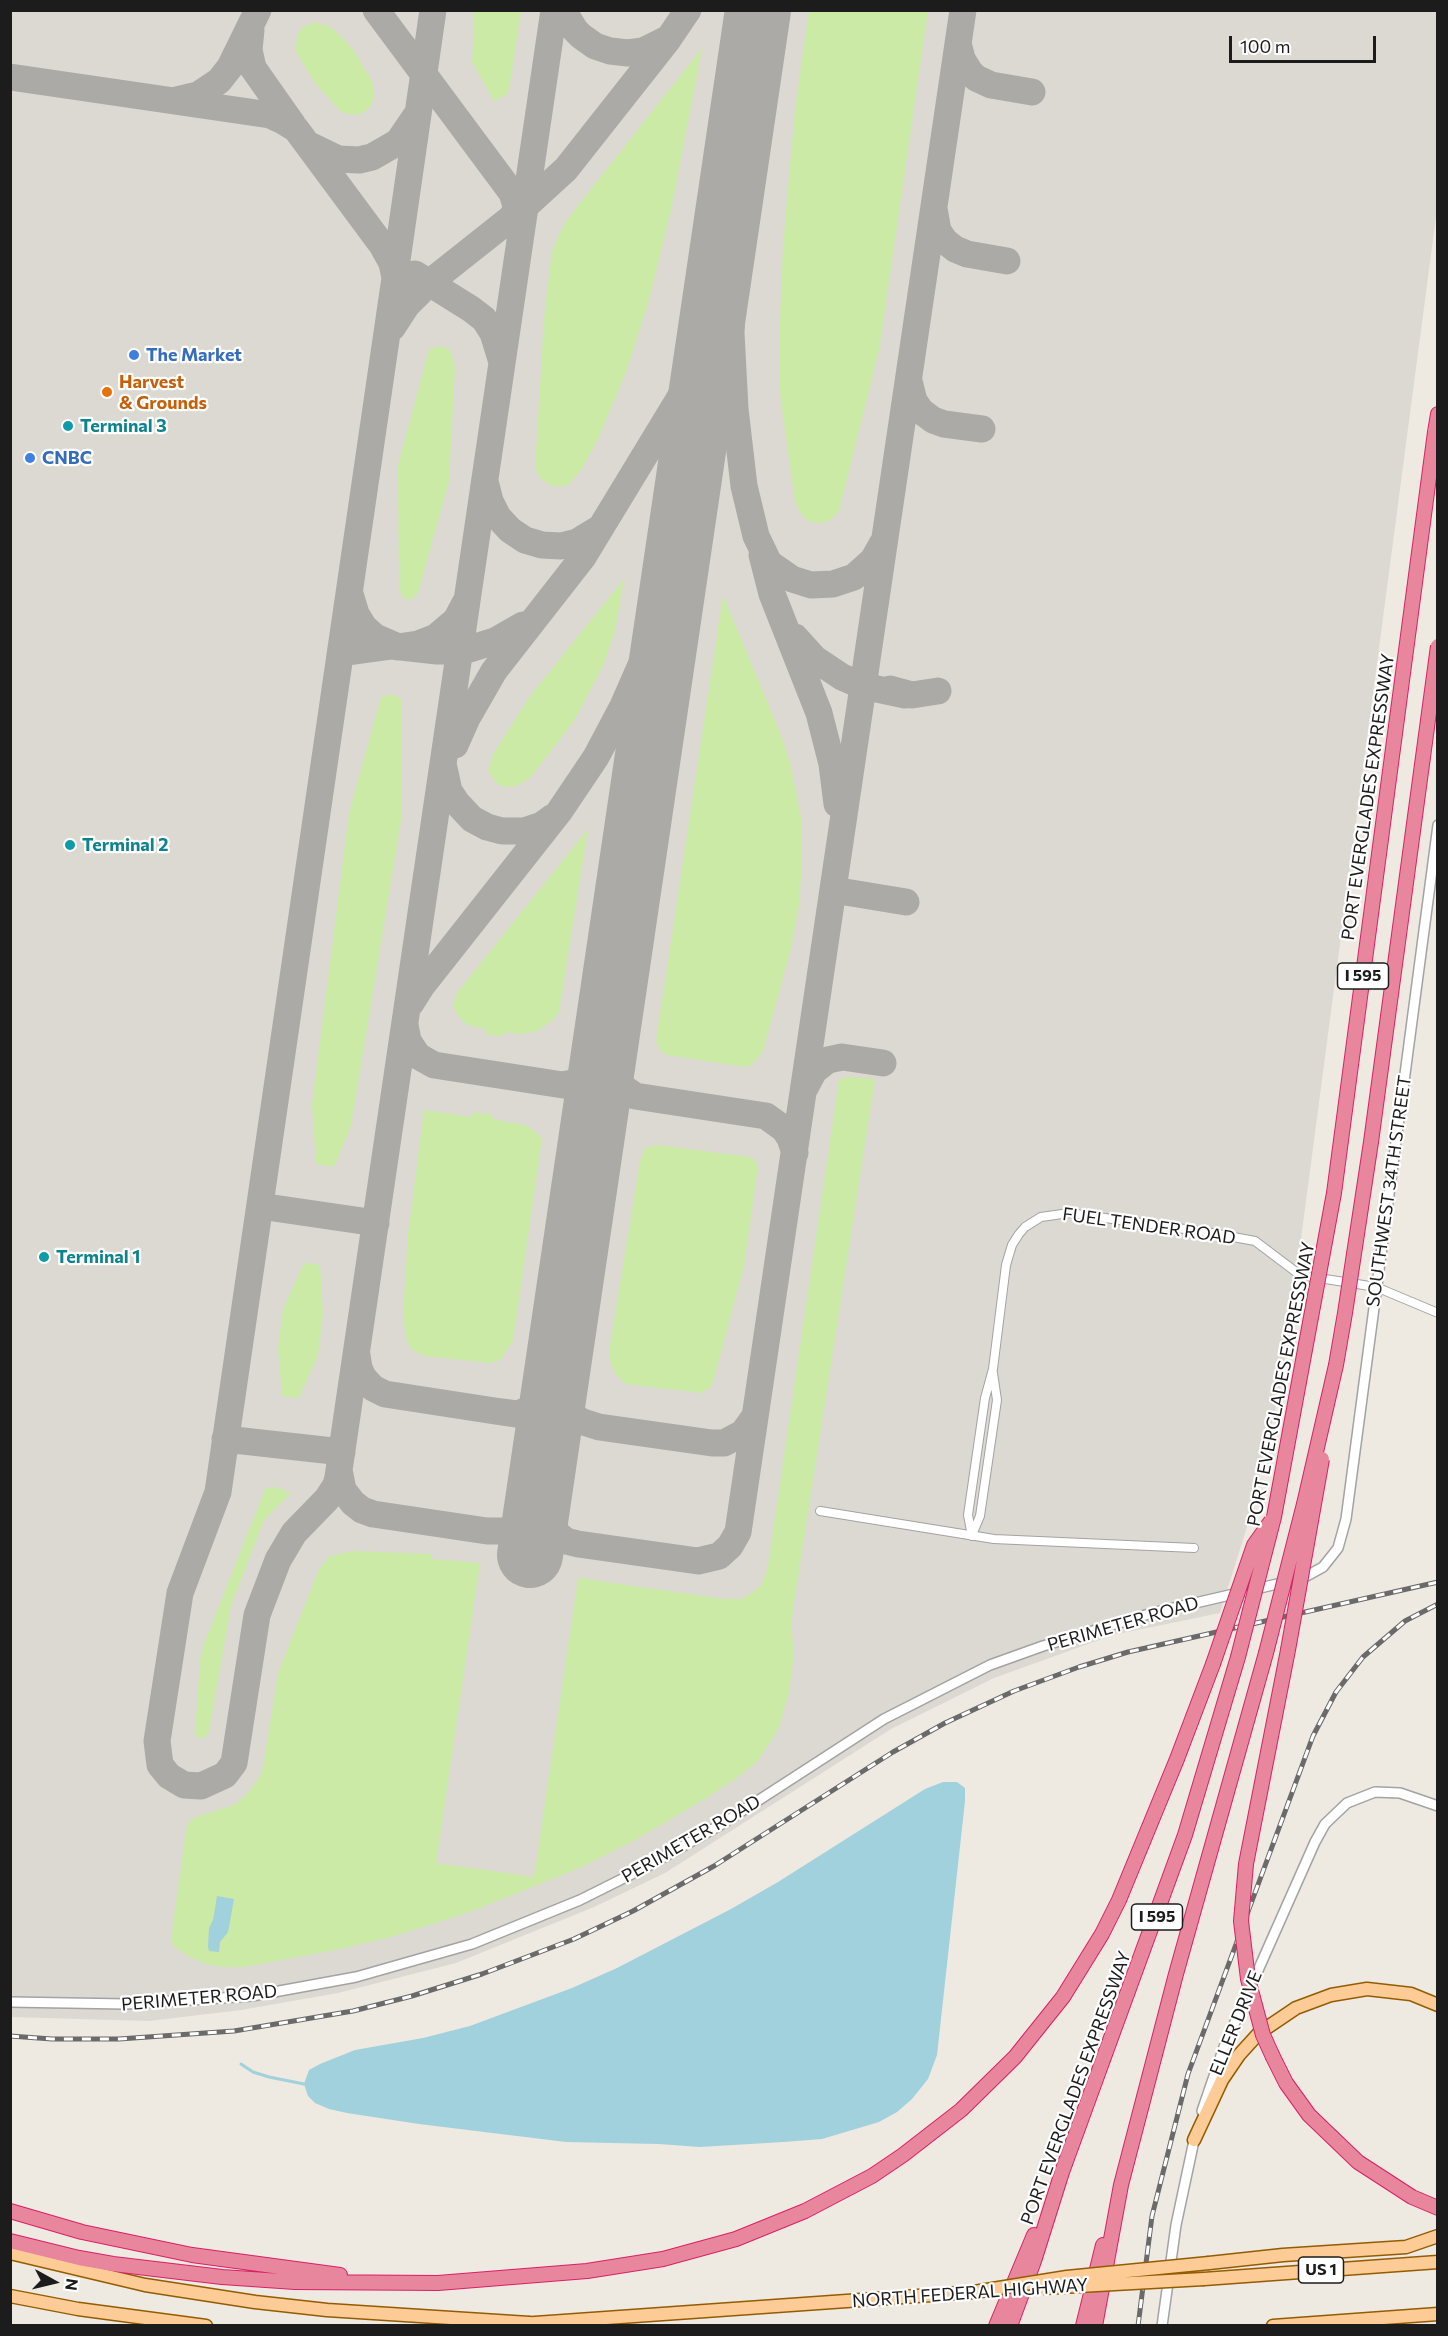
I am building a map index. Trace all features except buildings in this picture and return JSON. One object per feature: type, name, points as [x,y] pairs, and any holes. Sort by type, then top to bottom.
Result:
[{"type":"highway","name":"PORT EVERGLADES EXPRESSWAY","points":[[1010,2325],[1062,2172],[1170,1879],[1204,1775],[1238,1657],[1274,1516],[1334,1193],[1437,414]]},
{"type":"highway","name":"I 595","points":[[1121,2185],[1176,1974],[1266,1653],[1336,1365],[1361,1210],[1437,646]]},
{"type":"highway","points":[[1336,1365],[1316,1501],[1246,1864],[1241,1921],[1248,1979],[1263,2035],[1286,2082],[1309,2115],[1358,2162],[1412,2197],[1437,2208]]},
{"type":"highway","points":[[10,2241],[79,2258],[186,2273],[295,2282],[473,2281],[587,2271],[663,2259],[699,2250],[771,2226],[814,2207],[872,2176],[933,2134],[1015,2057],[1083,1966],[1102,1934],[1134,1866],[1213,1664],[1254,1545],[1274,1516]]},
{"type":"highway","points":[[996,2325],[1062,2172]]},
{"type":"highway","points":[[1083,2325],[1096,2267],[1121,2185]]},
{"type":"highway","points":[[1095,2325],[1121,2185]]},
{"type":"highway","points":[[10,2211],[82,2232],[192,2255],[401,2283]]},
{"type":"main road","points":[[1194,2140],[1222,2080],[1239,2055],[1259,2033],[1296,2008],[1331,1995],[1366,1989],[1411,1995],[1437,2005]]},
{"type":"main road","points":[[974,2292],[1067,2277],[1283,2255],[1406,2247],[1437,2236]]},
{"type":"main road","points":[[10,2253],[111,2278],[228,2298],[327,2310],[529,2323]]},
{"type":"main road","name":"NORTH FEDERAL HIGHWAY","points":[[502,2325],[1437,2262]]},
{"type":"main road","points":[[10,2296],[114,2314],[206,2325]]},
{"type":"main road","points":[[1273,2325],[1437,2314]]},
{"type":"street","name":"SOUTHWEST 34TH STREET","points":[[1334,1555],[1346,1519],[1437,825]]},
{"type":"street","name":"FUEL TENDER ROAD","points":[[972,1536],[968,1515],[985,1398],[993,1369],[1008,1255],[1015,1240],[1025,1227],[1041,1217],[1069,1213],[1255,1241],[1300,1275],[1376,1287],[1437,1313]]},
{"type":"street","name":"FUEL TENDER ROAD","points":[[972,1536],[980,1516],[997,1400],[993,1369]]},
{"type":"street","points":[[820,1511],[972,1536],[1027,1541],[1194,1548]]},
{"type":"street","name":"PERIMETER ROAD","points":[[10,2002],[126,2004],[252,1996],[356,1977],[472,1944],[580,1900],[648,1866],[722,1824],[884,1719],[990,1665],[1043,1646],[1152,1613],[1303,1578],[1323,1567],[1334,1555]]},
{"type":"street","name":"ELLER DRIVE","points":[[1162,2325],[1176,2225],[1194,2140],[1224,2047],[1320,1832],[1339,1809],[1357,1797],[1384,1791],[1434,1803]]},
{"type":"shaded area","points":[[11,11],[1437,11],[1437,209],[1283,1375],[1251,1514],[1220,1613],[1113,1635],[994,1678],[891,1729],[665,1873],[594,1907],[456,1963],[338,1993],[241,2010],[149,2021],[11,2017]]},
{"type":"green space","points":[[474,11],[521,11],[509,89],[506,95],[494,101],[472,62]]},
{"type":"green space","points":[[809,11],[928,11],[879,350],[839,511],[830,520],[822,523],[811,522],[803,517],[795,502],[780,394],[783,246],[795,108]]},
{"type":"green space","points":[[316,22],[330,27],[343,38],[354,51],[373,83],[374,99],[363,113],[354,115],[341,112],[315,83],[300,59],[295,49],[298,33],[303,27]]},
{"type":"green space","points":[[702,48],[672,206],[649,300],[626,372],[598,439],[581,470],[570,483],[561,487],[550,485],[541,479],[535,470],[544,318],[552,251],[565,222]]},
{"type":"green space","points":[[442,346],[451,351],[455,367],[449,481],[418,593],[410,600],[404,599],[399,590],[398,465],[429,349]]},
{"type":"green space","points":[[624,579],[615,631],[603,666],[574,721],[530,778],[516,786],[503,787],[495,782],[488,770],[493,754],[530,696]]},
{"type":"green space","points":[[723,595],[782,738],[791,767],[801,818],[802,860],[799,906],[791,948],[763,1051],[752,1065],[745,1067],[667,1055],[660,1050],[656,1041]]},
{"type":"green space","points":[[394,695],[401,699],[401,820],[351,1126],[334,1167],[316,1164],[312,1104],[349,813],[381,697]]},
{"type":"green space","points":[[588,829],[559,1012],[553,1020],[537,1031],[520,1034],[504,1032],[503,1036],[485,1034],[486,1029],[468,1025],[462,1021],[453,1007],[456,994]]},
{"type":"green space","points":[[849,1077],[875,1079],[791,1625],[794,1653],[789,1693],[778,1730],[757,1762],[705,1799],[635,1840],[582,1867],[470,1912],[391,1937],[245,1967],[221,1967],[203,1963],[172,1945],[171,1938],[187,1824],[196,1817],[234,1805],[246,1795],[260,1776],[278,1673],[319,1569],[330,1556],[353,1551],[431,1554],[432,1559],[480,1563],[436,1863],[534,1877],[578,1578],[724,1599],[741,1599],[757,1589],[763,1582],[768,1565],[839,1079]]},
{"type":"green space","points":[[424,1110],[471,1117],[473,1112],[493,1115],[492,1119],[528,1126],[542,1138],[513,1341],[500,1360],[490,1363],[425,1356],[412,1350],[406,1338],[403,1315],[408,1234]]},
{"type":"green space","points":[[658,1145],[749,1157],[754,1159],[758,1166],[744,1266],[713,1382],[710,1388],[701,1393],[626,1384],[615,1374],[610,1360],[609,1351],[640,1161],[645,1148]]},
{"type":"green space","points":[[304,1263],[320,1265],[323,1313],[318,1355],[299,1398],[282,1396],[278,1347],[283,1309]]},
{"type":"green space","points":[[276,1487],[291,1493],[264,1520],[231,1606],[209,1731],[207,1736],[199,1739],[195,1732],[200,1659],[204,1644],[265,1489]]},
{"type":"water","points":[[943,1782],[957,1782],[965,1788],[965,1801],[937,2055],[928,2079],[912,2099],[897,2112],[879,2122],[822,2139],[783,2142],[700,2147],[566,2142],[347,2113],[315,2103],[308,2096],[304,2084],[309,2070],[320,2064],[355,2050],[423,2038],[470,2026],[572,1988],[617,1968],[731,1909],[925,1789]]},
{"type":"water","points":[[217,1896],[234,1899],[228,1932],[220,1942],[219,1952],[209,1951],[208,1947],[209,1928],[213,1920]]},
{"type":"waterway","points":[[241,2064],[253,2072],[304,2084]]},
{"type":"taxiway","points":[[177,100],[198,95],[219,81],[230,67],[258,10]]},
{"type":"taxiway","points":[[376,10],[512,193],[521,221]]},
{"type":"taxiway","points":[[395,274],[433,10]]},
{"type":"taxiway","points":[[10,77],[270,115],[283,121],[296,129],[382,245],[392,263],[395,278],[218,1492],[180,1593],[157,1741],[160,1765],[169,1776],[184,1785],[201,1786],[225,1775],[234,1763],[257,1615],[278,1560],[294,1533],[327,1499],[338,1477],[554,10]]},
{"type":"taxiway","points":[[563,10],[581,36],[595,46],[610,51],[628,53],[643,51],[667,39]]},
{"type":"taxiway","points":[[519,212],[566,169],[667,41],[688,10]]},
{"type":"taxiway","points":[[539,1496],[545,1519],[551,1529],[566,1541],[578,1544],[698,1561],[719,1556],[730,1546],[738,1532],[963,10]]},
{"type":"taxiway","points":[[251,30],[249,50],[253,68],[293,125]]},
{"type":"taxiway","points":[[958,43],[962,59],[976,78],[991,85],[1032,92]]},
{"type":"taxiway","points":[[746,90],[733,258],[731,333],[735,409],[744,486],[756,536],[769,563],[792,579],[811,585],[833,584],[854,577],[873,560],[882,544]]},
{"type":"taxiway","points":[[309,145],[338,159],[359,160],[372,157],[398,142],[415,117]]},
{"type":"taxiway","points":[[392,328],[407,305],[429,283],[511,218],[525,197]]},
{"type":"taxiway","points":[[934,209],[938,231],[955,249],[967,254],[1007,261]]},
{"type":"taxiway","points":[[415,274],[484,319],[493,333],[501,359]]},
{"type":"taxiway","points":[[455,745],[467,718],[494,671],[583,557],[707,353]]},
{"type":"taxiway","points":[[909,381],[914,401],[921,411],[933,420],[944,424],[982,429]]},
{"type":"taxiway","points":[[486,485],[490,501],[498,517],[510,530],[525,540],[542,545],[561,546],[577,542],[600,528]]},
{"type":"taxiway","points":[[411,1003],[421,987],[559,812],[596,757],[623,706],[645,656],[665,595],[683,519]]},
{"type":"taxiway","points":[[762,555],[772,594],[819,713],[832,764],[837,804]]},
{"type":"taxiway","points":[[350,594],[356,614],[364,627],[375,637],[398,647],[418,644],[436,637],[456,620],[465,603]]},
{"type":"taxiway","points":[[341,653],[392,646],[437,651],[466,650],[495,641],[523,625]]},
{"type":"taxiway","points":[[795,637],[815,659],[842,677],[863,686],[905,695]]},
{"type":"taxiway","points":[[890,689],[912,695],[938,691]]},
{"type":"taxiway","points":[[444,768],[449,791],[457,803],[472,819],[487,827],[502,831],[524,831],[542,825],[553,817]]},
{"type":"taxiway","points":[[833,890],[906,902]]},
{"type":"taxiway","points":[[405,1025],[408,1041],[418,1056],[434,1065],[563,1085],[577,1082],[595,1068],[607,1036]]},
{"type":"taxiway","points":[[607,1040],[612,1074],[621,1086],[635,1096],[766,1116],[784,1129],[795,1153]]},
{"type":"taxiway","points":[[805,1088],[814,1071],[828,1060],[842,1057],[883,1063]]},
{"type":"taxiway","points":[[260,1206],[376,1223]]},
{"type":"taxiway","points":[[357,1355],[363,1377],[373,1388],[385,1394],[517,1414],[534,1408],[543,1401],[556,1379]]},
{"type":"taxiway","points":[[556,1379],[561,1398],[570,1412],[580,1421],[599,1427],[724,1443],[743,1433],[755,1416]]},
{"type":"taxiway","points":[[225,1439],[342,1452]]},
{"type":"taxiway","points":[[339,1470],[343,1490],[362,1510],[373,1514],[487,1531],[506,1531],[525,1521],[533,1511],[539,1496]]},
{"type":"runway","points":[[530,1555],[758,10]]},
{"type":"railway","points":[[10,2036],[52,2039],[119,2039],[234,2031],[353,2011],[412,1996],[482,1974],[574,1939],[633,1911],[714,1866],[893,1752],[945,1723],[1014,1691],[1128,1652],[1438,1582]]},
{"type":"railway","points":[[1138,2326],[1152,2216],[1188,2074],[1313,1736],[1336,1692],[1363,1657],[1405,1621],[1438,1604]]},
{"type":"place","name":"The Market","points":[[134,355]]},
{"type":"place","name":"Harvest & Grounds","points":[[107,392]]},
{"type":"place","name":"Terminal 3","points":[[68,426]]},
{"type":"place","name":"CNBC","points":[[30,458]]},
{"type":"place","name":"Terminal 2","points":[[70,845]]},
{"type":"place","name":"Terminal 1","points":[[44,1257]]}]
